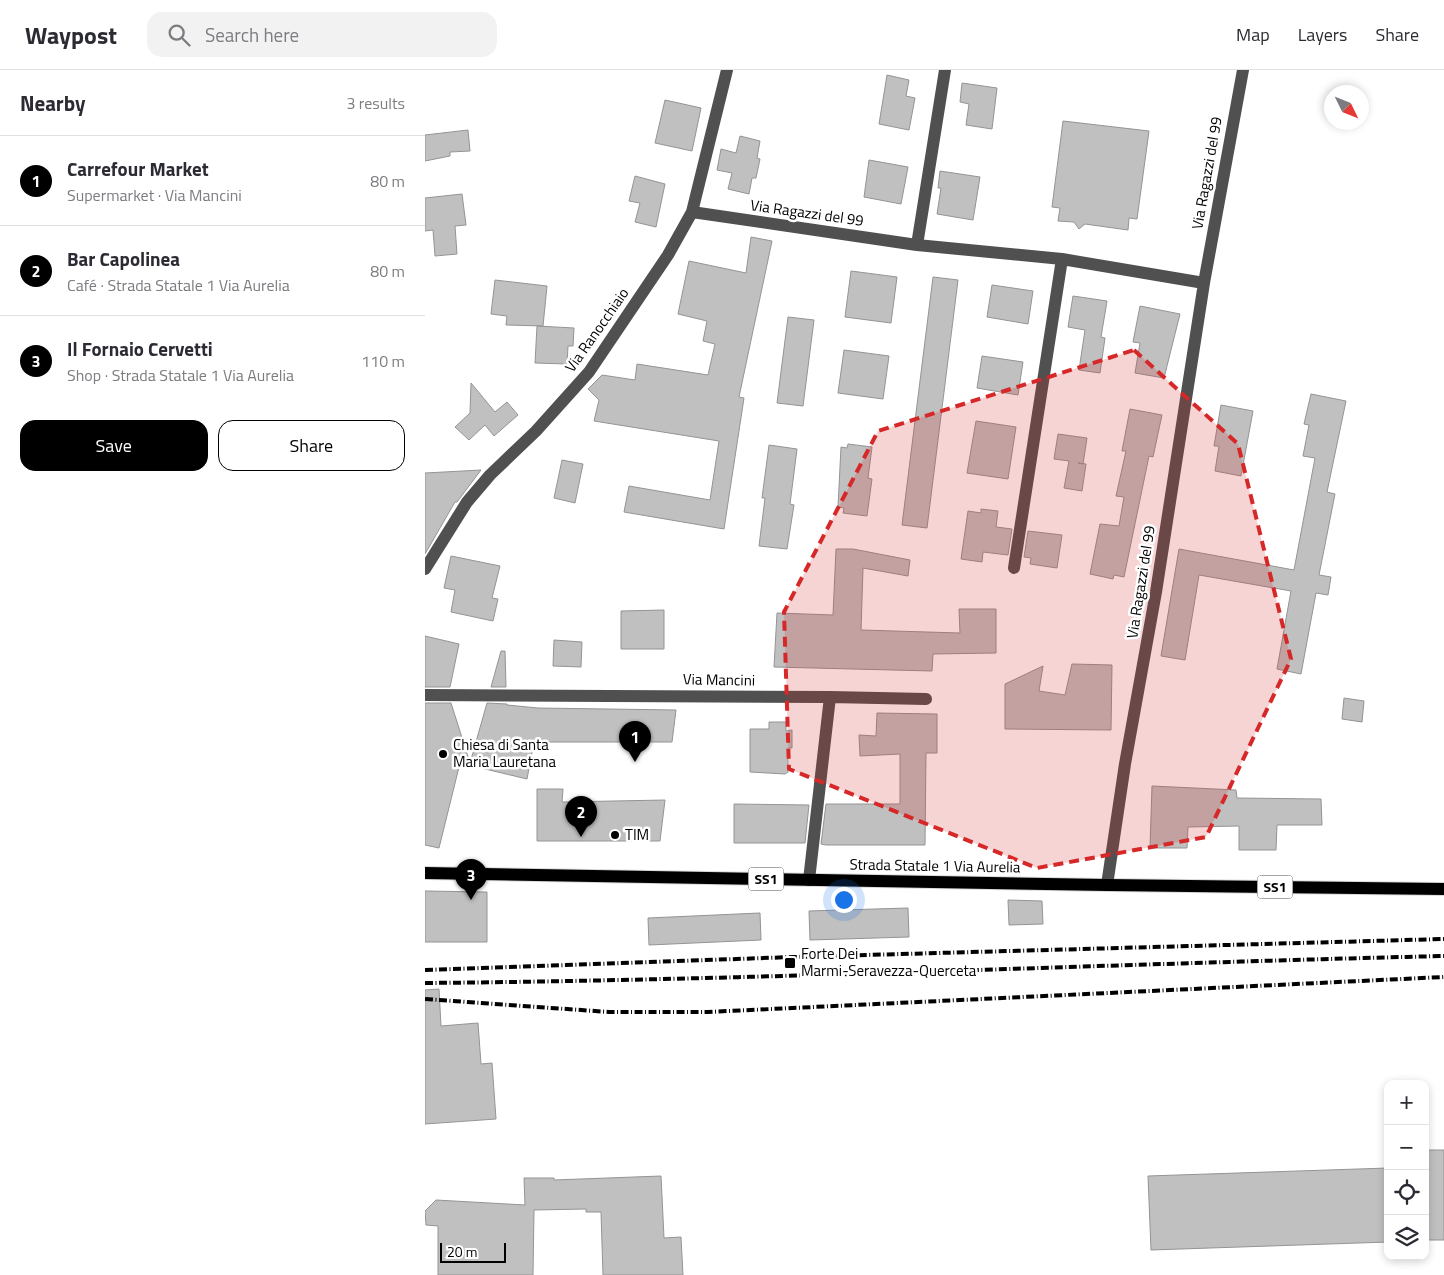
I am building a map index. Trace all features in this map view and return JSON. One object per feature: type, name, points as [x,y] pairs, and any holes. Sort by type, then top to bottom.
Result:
[{"type":"main road","name":"Strada Statale 1 Via Aurelia","points":[[425,872],[1107,885],[1444,889]]},
{"type":"street","name":"Via Ranocchiaio","points":[[425,569],[467,502],[490,475],[536,431],[589,372],[663,263],[692,212],[727,70]]},
{"type":"street","points":[[917,245],[945,70]]},
{"type":"street","name":"Via Ragazzi del 99","points":[[1107,885],[1125,764],[1156,592],[1204,282],[1243,70]]},
{"type":"street","name":"Via Ragazzi del 99","points":[[692,212],[917,245],[1062,260],[1204,282]]},
{"type":"street","points":[[1015,568],[1062,260]]},
{"type":"street","name":"Via Mancini","points":[[425,695],[926,699]]},
{"type":"street","points":[[809,880],[830,698]]},
{"type":"highlighted area","points":[[1134,350],[1238,444],[1291,659],[1206,837],[1037,868],[789,769],[784,612],[878,431]]},
{"type":"building","points":[[887,75],[909,80],[906,96],[915,98],[909,130],[879,124]]},
{"type":"building","points":[[962,83],[997,88],[992,129],[966,125],[969,104],[960,102]]},
{"type":"building","points":[[665,100],[701,108],[692,151],[655,143]]},
{"type":"building","points":[[1063,121],[1149,131],[1137,219],[1129,218],[1128,230],[1085,224],[1079,229],[1074,222],[1058,221],[1060,208],[1052,207]]},
{"type":"building","points":[[468,130],[470,151],[450,152],[450,156],[425,161],[425,135]]},
{"type":"building","points":[[740,136],[760,141],[757,158],[760,159],[756,178],[752,178],[749,194],[728,189],[732,173],[717,170],[721,149],[736,153]]},
{"type":"building","points":[[869,160],[908,167],[901,204],[864,197]]},
{"type":"building","points":[[940,171],[980,177],[973,220],[937,214],[941,188],[938,188]]},
{"type":"building","points":[[635,176],[665,184],[656,227],[635,222],[640,203],[629,201]]},
{"type":"building","points":[[462,194],[466,225],[455,226],[457,254],[435,256],[433,230],[425,231],[425,198]]},
{"type":"building","points":[[751,237],[772,241],[739,397],[744,398],[724,529],[624,512],[629,486],[710,500],[719,441],[594,421],[599,400],[588,389],[602,375],[635,380],[637,364],[708,375],[715,344],[703,341],[707,321],[678,314],[689,261],[746,273]]},
{"type":"building","points":[[851,271],[897,277],[891,323],[845,317]]},
{"type":"building","points":[[933,277],[958,280],[927,528],[902,525]]},
{"type":"building","points":[[495,280],[547,286],[543,326],[506,325],[507,316],[491,314]]},
{"type":"building","points":[[992,285],[1033,291],[1028,324],[987,317]]},
{"type":"building","points":[[1073,296],[1107,301],[1101,337],[1105,338],[1100,373],[1079,370],[1085,330],[1068,327]]},
{"type":"building","points":[[1140,306],[1180,314],[1164,378],[1135,373],[1140,343],[1133,342]]},
{"type":"building","points":[[788,317],[814,320],[803,406],[777,403]]},
{"type":"building","points":[[537,326],[574,328],[573,346],[568,346],[567,364],[535,363]]},
{"type":"building","points":[[844,350],[889,356],[883,399],[838,393]]},
{"type":"building","points":[[982,356],[1023,362],[1018,395],[977,388]]},
{"type":"building","points":[[471,383],[495,412],[507,402],[518,415],[494,436],[485,425],[469,440],[455,427],[470,413]]},
{"type":"building","points":[[1311,394],[1346,401],[1327,492],[1335,494],[1319,575],[1331,577],[1328,595],[1316,593],[1301,674],[1277,669],[1291,591],[1199,575],[1185,660],[1161,656],[1179,549],[1294,570],[1315,458],[1303,456],[1309,425],[1304,424]]},
{"type":"building","points":[[1221,405],[1253,411],[1241,476],[1215,471],[1219,446],[1214,446]]},
{"type":"building","points":[[1130,409],[1162,415],[1153,457],[1149,456],[1124,577],[1114,575],[1113,579],[1090,574],[1100,524],[1119,526],[1124,497],[1116,496],[1126,451],[1122,451]]},
{"type":"building","points":[[976,421],[1016,427],[1008,479],[967,473]]},
{"type":"building","points":[[1058,434],[1087,438],[1083,464],[1086,464],[1082,491],[1064,488],[1069,461],[1054,459]]},
{"type":"building","points":[[848,444],[872,447],[868,478],[872,479],[867,516],[843,513],[844,508],[838,507],[841,447],[847,448]]},
{"type":"building","points":[[769,445],[797,449],[790,504],[794,505],[787,549],[759,546],[765,498],[762,498]]},
{"type":"building","points":[[562,460],[583,464],[575,503],[554,498]]},
{"type":"building","points":[[481,470],[457,502],[455,502],[425,554],[425,473]]},
{"type":"building","points":[[981,509],[998,511],[996,527],[1012,529],[1008,555],[983,552],[982,562],[961,559],[968,511],[981,513]]},
{"type":"building","points":[[1028,531],[1062,535],[1057,568],[1030,564],[1031,558],[1024,557]]},
{"type":"building","points":[[836,549],[853,549],[910,560],[908,576],[863,568],[861,630],[960,633],[959,609],[996,609],[996,653],[933,654],[932,671],[774,667],[777,613],[833,615]]},
{"type":"building","points":[[451,556],[500,566],[492,598],[498,599],[493,621],[451,612],[455,590],[444,588]]},
{"type":"building","points":[[664,610],[664,649],[621,649],[621,611]]},
{"type":"building","points":[[425,636],[459,644],[450,687],[425,687]]},
{"type":"building","points":[[554,640],[582,642],[581,667],[553,666]]},
{"type":"building","points":[[501,651],[505,651],[506,687],[491,687]]},
{"type":"building","points":[[1072,664],[1112,665],[1111,730],[1005,729],[1005,684],[1043,666],[1039,691],[1065,695]]},
{"type":"building","points":[[1344,698],[1364,701],[1362,722],[1342,719]]},
{"type":"building","points":[[425,703],[451,703],[470,763],[487,703],[538,708],[676,710],[672,742],[534,742],[527,779],[460,763],[439,848],[425,845]]},
{"type":"building","points":[[877,713],[937,714],[937,753],[926,753],[925,845],[821,844],[826,804],[900,804],[900,754],[860,756],[859,735],[876,736]]},
{"type":"building","points":[[769,722],[786,722],[786,731],[792,730],[792,748],[788,748],[788,772],[785,774],[750,772],[750,729],[769,729]]},
{"type":"building","points":[[1152,786],[1236,790],[1237,798],[1321,799],[1322,825],[1277,825],[1276,850],[1239,850],[1239,826],[1188,827],[1187,848],[1150,848]]},
{"type":"building","points":[[537,789],[563,789],[562,802],[665,800],[660,841],[537,841]]},
{"type":"building","points":[[734,804],[809,805],[805,843],[734,843]]},
{"type":"building","points":[[425,891],[487,892],[487,942],[425,942]]},
{"type":"building","points":[[1008,900],[1042,901],[1043,924],[1009,925]]},
{"type":"building","name":"Forte Dei Marmi-Seravezza-Querceta","points":[[908,908],[909,937],[810,940],[809,911]]},
{"type":"building","points":[[760,913],[761,940],[649,945],[648,918]]},
{"type":"building","points":[[439,989],[441,1026],[478,1023],[481,1064],[492,1063],[496,1119],[425,1124],[425,990]]},
{"type":"building","points":[[1429,1150],[1444,1150],[1444,1240],[1429,1240]]},
{"type":"building","points":[[1384,1168],[1384,1242],[1151,1250],[1148,1176]]},
{"type":"building","points":[[661,1176],[664,1238],[681,1237],[683,1275],[603,1275],[601,1212],[586,1212],[586,1209],[534,1210],[533,1275],[438,1275],[438,1226],[426,1225],[425,1211],[436,1200],[525,1205],[524,1178],[554,1178],[554,1180]]},
{"type":"railway","points":[[425,970],[793,957],[1444,939]]},
{"type":"railway","points":[[425,983],[680,979],[1444,956]]},
{"type":"railway","points":[[425,999],[609,1012],[708,1012],[1444,977]]},
{"type":"place","name":"Chiesa di Santa Maria Lauretana","points":[[443,754]]},
{"type":"place","name":"Carrefour Market","points":[[635,762]]},
{"type":"place","name":"TIM","points":[[615,835]]},
{"type":"place","name":"Bar Capolinea","points":[[581,837]]},
{"type":"place","name":"Il Fornaio Cervetti","points":[[471,900]]},
{"type":"place","name":"Forte Dei Marmi-Seravezza-Querceta","points":[[790,963]]}]
